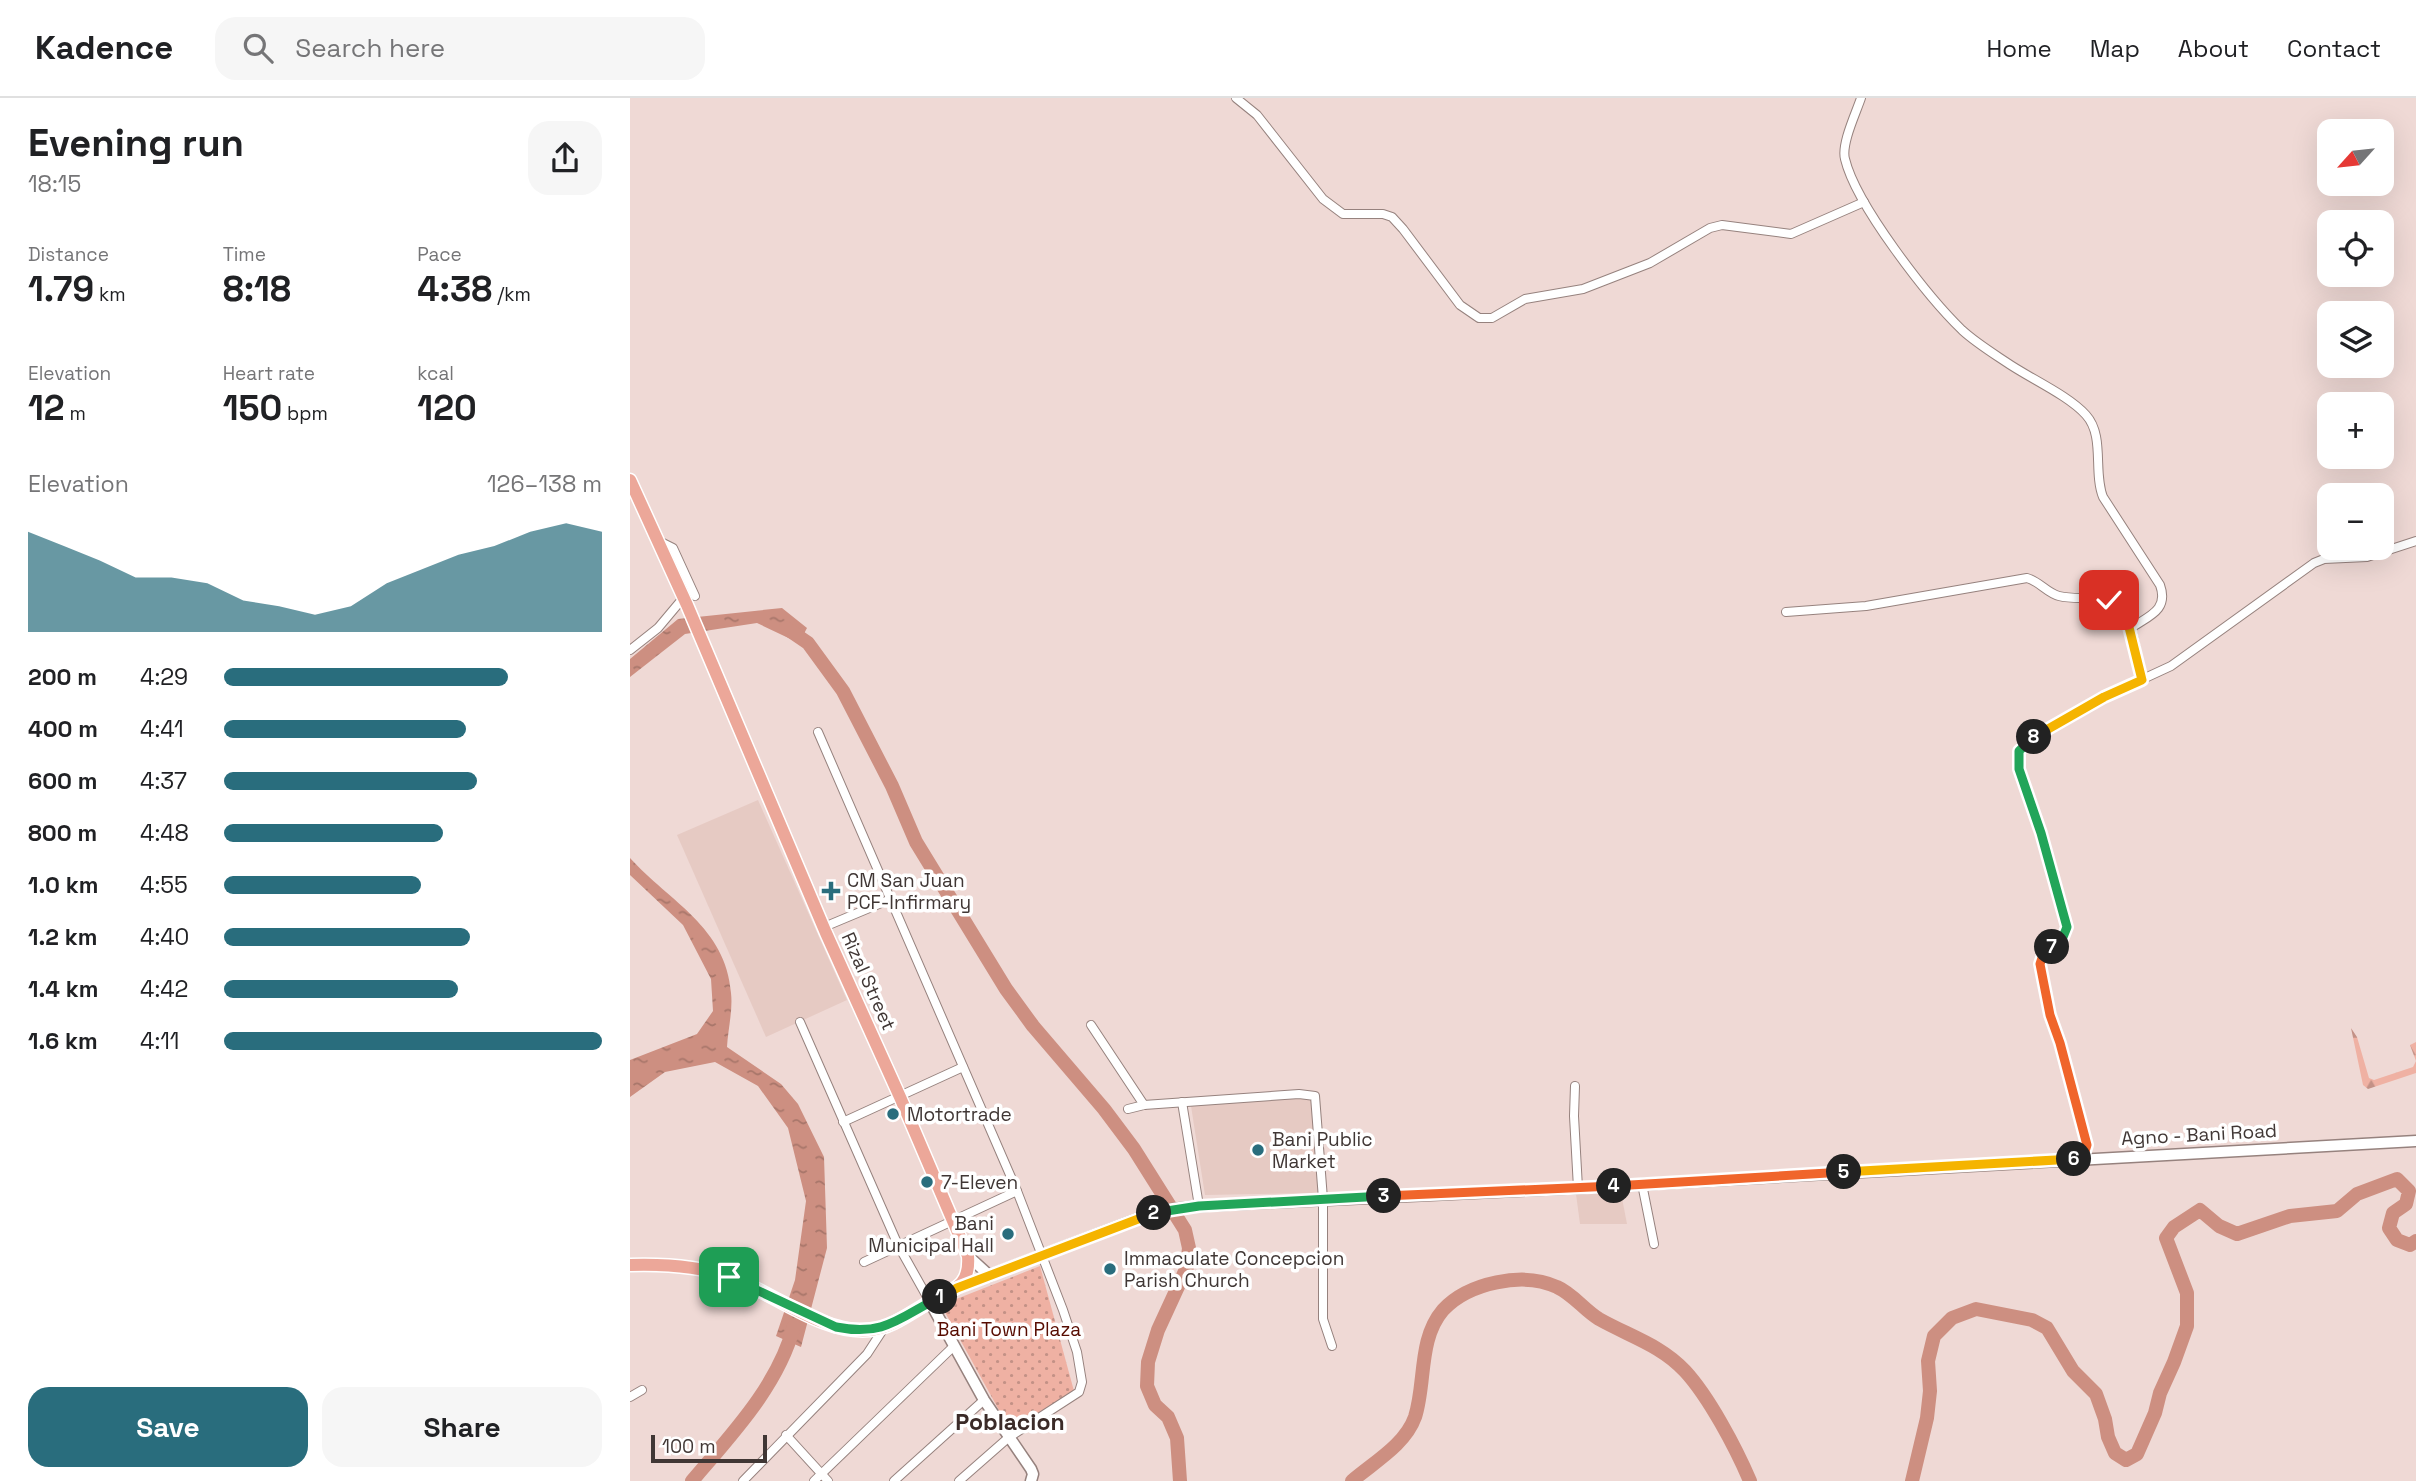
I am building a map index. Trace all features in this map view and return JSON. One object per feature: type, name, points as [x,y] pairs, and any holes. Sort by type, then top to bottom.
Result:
[{"type":"main road","name":"Rizal Street","points":[[630,480],[657,540],[689,600],[706,649],[824,927],[968,1256]]},
{"type":"main road","name":"Agno - Bani Road","points":[[957,1288],[1158,1212],[1196,1207],[2416,1141]]},
{"type":"main road","points":[[968,1256],[990,1276]]},
{"type":"main road","points":[[630,1265],[657,1264],[690,1268],[729,1277],[836,1327],[868,1331],[884,1328],[957,1288],[968,1272],[968,1256]]},
{"type":"main road","points":[[930,1302],[984,1400],[1007,1438],[1031,1469],[1031,1481]]},
{"type":"street","points":[[1236,98],[1257,115],[1334,210],[1343,214],[1383,214],[1392,217],[1404,229],[1460,305],[1486,320],[1525,299],[1583,289],[1650,263],[1710,228],[1723,225],[1791,234],[1864,202]]},
{"type":"street","points":[[1861,98],[1844,151],[1845,160],[1864,202],[1935,301],[1964,332],[2020,372],[2073,404],[2086,415],[2093,426],[2099,486],[2103,497],[2163,593],[2163,603],[2159,608],[2131,628]]},
{"type":"street","points":[[2083,1158],[2087,1145],[2050,1015],[2040,964],[2043,955],[2063,937],[2067,927],[2041,833],[2019,769],[2017,758],[2022,746],[2029,739],[2104,697],[2142,680],[2192,652],[2314,564],[2324,559],[2367,558],[2416,541]]},
{"type":"street","points":[[1786,612],[1867,606],[2027,578],[2063,597],[2109,600],[2118,604],[2125,611],[2131,628],[2142,680]]},
{"type":"street","points":[[630,650],[658,628],[679,604],[689,600]]},
{"type":"street","points":[[818,732],[1017,1191],[1077,1352],[1082,1387],[1074,1397],[1007,1438],[959,1481]]},
{"type":"street","points":[[824,927],[891,899]]},
{"type":"street","points":[[800,1023],[898,1245],[930,1302]]},
{"type":"street","points":[[1091,1024],[1143,1105]]},
{"type":"street","points":[[843,1122],[963,1068]]},
{"type":"street","points":[[1575,1086],[1578,1188]]},
{"type":"street","points":[[1128,1109],[1182,1102],[1299,1094],[1315,1096],[1323,1199],[1322,1319],[1332,1346]]},
{"type":"street","points":[[1182,1102],[1196,1207]]},
{"type":"street","points":[[1642,1184],[1654,1244]]},
{"type":"street","points":[[864,1262],[1017,1191]]},
{"type":"street","points":[[743,1481],[867,1354],[884,1328]]},
{"type":"street","points":[[814,1481],[954,1346]]},
{"type":"street","points":[[630,1397],[642,1390]]},
{"type":"street","points":[[894,1481],[984,1400]]},
{"type":"street","points":[[786,1435],[828,1481]]},
{"type":"shaded area","points":[[758,800],[847,1000],[766,1037],[677,835]]},
{"type":"shaded area","name":"Bani Public Market","points":[[1314,1097],[1320,1193],[1205,1195],[1191,1106]]},
{"type":"shaded area","points":[[1621,1193],[1627,1224],[1580,1224],[1576,1194]]},
{"type":"green space","points":[[2351,1028],[2357,1037],[2369,1078],[2374,1080],[2413,1067],[2416,1061],[2416,1073],[2368,1089],[2363,1085]]},
{"type":"green space","points":[[2416,1042],[2416,1061],[2410,1045]]},
{"type":"green space","name":"Bani Town Plaza","points":[[1040,1266],[1074,1391],[1011,1432],[941,1305]]},
{"type":"water","points":[[782,608],[807,628],[799,643],[757,623],[685,634],[630,677],[630,659],[678,619]]},
{"type":"water","points":[[630,858],[694,917],[719,950],[727,970],[731,993],[727,1047],[781,1084],[798,1104],[824,1157],[827,1248],[801,1347],[776,1336],[795,1280],[806,1201],[788,1128],[758,1086],[715,1062],[665,1072],[630,1097],[630,1060],[697,1034],[713,1011],[711,979],[683,925],[630,875]]},
{"type":"waterway","points":[[786,628],[808,643],[843,691],[892,786],[916,842],[1006,989],[1134,1149],[1185,1230],[1189,1248],[1187,1267],[1158,1330],[1148,1362],[1147,1386],[1155,1405],[1168,1417],[1177,1438],[1180,1481]]},
{"type":"waterway","points":[[1912,1481],[1927,1418],[1930,1391],[1928,1361],[1934,1336],[1952,1318],[1976,1309],[2032,1320],[2047,1328],[2073,1371],[2096,1394],[2115,1453],[2126,1460],[2137,1454],[2187,1326],[2187,1293],[2166,1238],[2174,1227],[2200,1210],[2219,1226],[2237,1234],[2290,1216],[2337,1211],[2357,1194],[2397,1179],[2409,1191],[2406,1204],[2393,1213],[2389,1228],[2397,1240],[2410,1245],[2416,1241]]},
{"type":"waterway","points":[[1352,1481],[1396,1445],[1410,1427],[1418,1404],[1426,1348],[1435,1322],[1443,1310],[1467,1293],[1497,1282],[1513,1280],[1543,1282],[1563,1290],[1599,1319],[1666,1354],[1676,1362],[1694,1382],[1712,1409],[1750,1481]]},
{"type":"waterway","points":[[692,1481],[738,1427],[765,1389],[787,1348],[794,1326]]},
{"type":"place","name":"CM San Juan PCF-Infirmary","points":[[831,891]]},
{"type":"place","name":"Motortrade","points":[[893,1114]]},
{"type":"place","name":"Bani Public Market","points":[[1258,1150]]},
{"type":"place","name":"7-Eleven","points":[[927,1182]]},
{"type":"place","name":"Bani Municipal Hall","points":[[1008,1234]]},
{"type":"place","name":"Immaculate Concepcion Parish Church","points":[[1110,1269]]},
{"type":"district","name":"Poblacion","points":[[1010,1422]]},
{"type":"route","points":[[729,1277],[836,1327],[868,1331],[884,1328],[957,1288],[1049,1252],[1158,1212],[1199,1206],[1578,1188],[2083,1158],[2087,1145],[2050,1015],[2040,964],[2043,955],[2063,937],[2067,927],[2017,758],[2022,746],[2029,739],[2104,697],[2142,680],[2125,611],[2109,600]]}]
